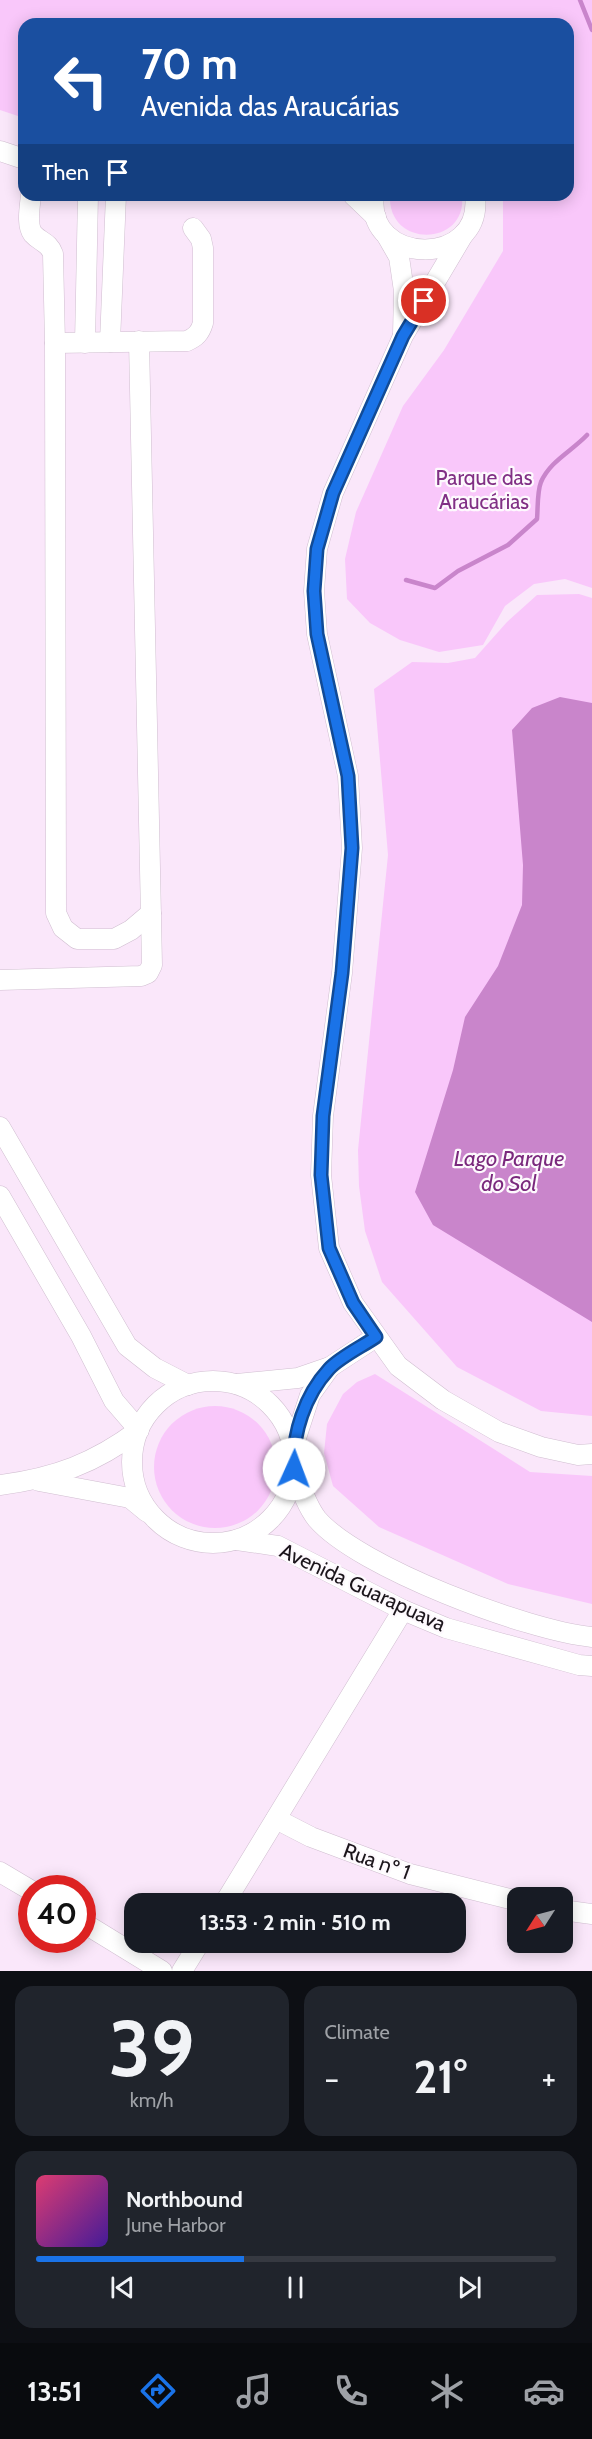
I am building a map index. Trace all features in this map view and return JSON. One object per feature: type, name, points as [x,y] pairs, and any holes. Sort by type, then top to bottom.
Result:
[{"type":"street","points":[[0,151],[18,157]]},
{"type":"street","points":[[31,201],[31,231],[48,244],[53,254],[56,913],[63,928],[77,939],[114,939],[131,930],[151,913]]},
{"type":"street","points":[[85,343],[88,201]]},
{"type":"street","points":[[110,342],[116,201]]},
{"type":"street","points":[[359,201],[397,243],[414,250],[432,251],[448,246],[463,235]]},
{"type":"street","points":[[375,201],[380,224],[399,257],[404,291],[403,336]]},
{"type":"street","points":[[476,201],[472,220],[403,336],[333,493],[317,549],[314,591],[317,634],[348,776],[352,848],[342,973],[323,1116],[321,1175],[329,1248],[353,1303],[398,1366],[443,1400],[499,1432],[542,1448],[578,1455],[592,1454]]},
{"type":"street","points":[[55,343],[187,340],[201,331],[203,323],[203,248],[201,239],[193,228]]},
{"type":"street","points":[[87,237],[113,236]]},
{"type":"street","points":[[0,980],[141,976],[148,973],[152,965],[139,342]]},
{"type":"street","points":[[0,1127],[127,1346],[155,1368],[188,1385]]},
{"type":"street","points":[[0,1196],[81,1336],[114,1401],[139,1430]]},
{"type":"street","points":[[153,1516],[140,1497],[134,1475],[133,1452],[139,1430],[151,1410],[167,1395],[188,1385],[211,1381],[234,1384],[298,1378],[330,1367],[376,1337]]},
{"type":"street","points":[[293,1447],[310,1395],[330,1367]]},
{"type":"street","points":[[36,1480],[130,1498],[171,1531],[191,1540],[214,1543],[237,1540],[259,1530],[276,1513],[289,1492],[294,1469],[293,1447],[285,1425],[272,1407],[255,1393],[234,1384]]},
{"type":"street","points":[[0,1485],[36,1480],[85,1464],[113,1449],[139,1430]]},
{"type":"street","name":"Avenida Guarapuava","points":[[294,1469],[306,1500],[317,1518],[342,1540],[384,1565],[453,1597],[520,1620],[592,1637]]},
{"type":"street","name":"Avenida Guarapuava","points":[[237,1540],[278,1546],[403,1610],[446,1628],[579,1665],[592,1666]]},
{"type":"street","points":[[231,1893],[403,1610]]},
{"type":"street","name":"Rua nº 1","points":[[276,1820],[311,1837],[410,1874],[507,1898]]},
{"type":"street","points":[[0,1872],[18,1883]]},
{"type":"street","points":[[573,1911],[592,1914]]},
{"type":"street","points":[[96,1931],[162,1971]]},
{"type":"street","points":[[182,1971],[193,1953]]},
{"type":"green space","name":"Parque das Araucárias","points":[[0,0],[592,0],[592,588],[565,579],[534,584],[505,606],[483,645],[439,652],[400,640],[370,623],[347,599],[345,559],[356,512],[403,406],[444,350],[503,251],[503,201],[574,201],[574,18],[18,18],[18,116],[0,110]]},
{"type":"green space","points":[[391,201],[462,201],[461,212],[453,225],[441,232],[427,235],[413,232],[401,225],[392,213]]},
{"type":"green space","points":[[579,594],[592,598],[592,1416],[541,1411],[457,1367],[382,1282],[365,1231],[359,1186],[358,1150],[388,855],[374,689],[412,662],[448,663],[475,658],[507,622],[537,595]]},
{"type":"green space","points":[[375,1374],[530,1472],[592,1476],[592,1604],[508,1584],[379,1527],[333,1486],[324,1453],[327,1424],[343,1394],[357,1382]]},
{"type":"green space","points":[[215,1406],[238,1410],[258,1424],[272,1444],[276,1467],[272,1490],[258,1510],[238,1524],[215,1528],[192,1524],[172,1510],[158,1490],[154,1467],[158,1444],[172,1424],[192,1410]]},
{"type":"water","name":"Lago Parque do Sol","points":[[560,697],[592,703],[592,1322],[433,1225],[415,1192],[453,1070],[465,1017],[498,966],[522,905],[523,865],[512,730],[532,708]]},
{"type":"waterway","points":[[580,0],[592,30]]},
{"type":"waterway","points":[[406,580],[435,588],[458,571],[508,545],[537,519],[541,482],[550,468],[587,435]]},
{"type":"route","points":[[294,1469],[293,1447],[310,1395],[330,1367],[376,1337],[353,1303],[329,1248],[321,1175],[323,1116],[342,973],[352,848],[348,776],[317,634],[314,591],[317,549],[333,493],[403,336],[424,301]]}]
